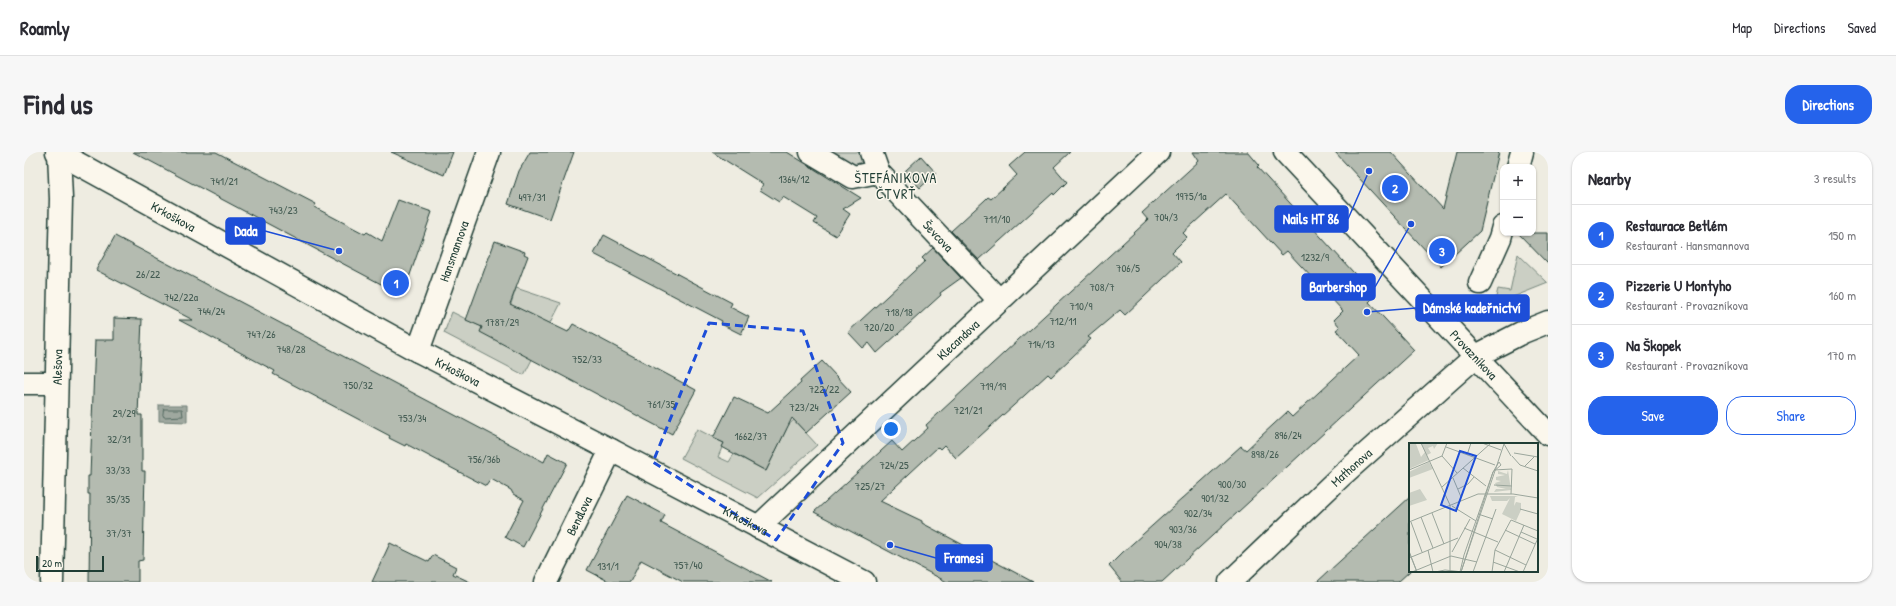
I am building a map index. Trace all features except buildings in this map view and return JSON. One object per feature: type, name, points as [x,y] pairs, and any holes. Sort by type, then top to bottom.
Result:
[{"type":"street","name":"Krkoškova","points":[[59,152],[418,351],[864,582]]},
{"type":"street","name":"Alešova","points":[[52,582],[61,199],[59,152]]},
{"type":"street","name":"Hansmannova","points":[[418,351],[489,152]]},
{"type":"street","name":"Ševcova","points":[[812,152],[853,177],[875,162],[999,300]]},
{"type":"street","name":"Klecandova","points":[[758,526],[1158,152]]},
{"type":"street","name":"Provazníkova","points":[[1285,152],[1548,434]]},
{"type":"street","points":[[1519,164],[1522,152]]},
{"type":"street","points":[[1480,283],[1501,236]]},
{"type":"street","name":"Mathonova","points":[[1230,582],[1340,477],[1476,356],[1523,332],[1548,322]]},
{"type":"street","points":[[24,383],[56,383]]},
{"type":"street","name":"Bendlova","points":[[546,582],[611,450]]},
{"type":"highlighted area","points":[[709,323],[803,331],[843,443],[776,540],[653,462]]},
{"type":"shaded area","points":[[828,152],[865,152],[863,160],[854,166]]},
{"type":"shaded area","points":[[1518,254],[1548,283],[1503,301],[1495,301],[1498,289],[1510,291]]},
{"type":"shaded area","points":[[516,288],[561,303],[524,375],[444,333],[452,312],[482,327],[510,307]]},
{"type":"shaded area","points":[[794,420],[817,445],[758,498],[681,458],[697,429],[724,443],[718,457],[729,462],[734,454],[766,471],[786,430],[785,428]]},
{"type":"water","points":[[159,405],[187,405],[187,422],[159,421]]},
{"type":"place","name":"Nails HT 86","points":[[1369,171]]},
{"type":"place","name":"Pizzerie U Montyho","points":[[1395,188]]},
{"type":"place","name":"Barbershop","points":[[1411,224]]},
{"type":"place","name":"Dada","points":[[339,251]]},
{"type":"place","name":"Na Škopek","points":[[1442,251]]},
{"type":"place","name":"Restaurace Betlém","points":[[396,283]]},
{"type":"place","name":"Dámské kadeřnictví","points":[[1367,312]]},
{"type":"place","name":"Framesi","points":[[890,545]]},
{"type":"district","name":"ŠTEFÁNIKOVA ČTVRŤ","points":[[896,186]]}]
